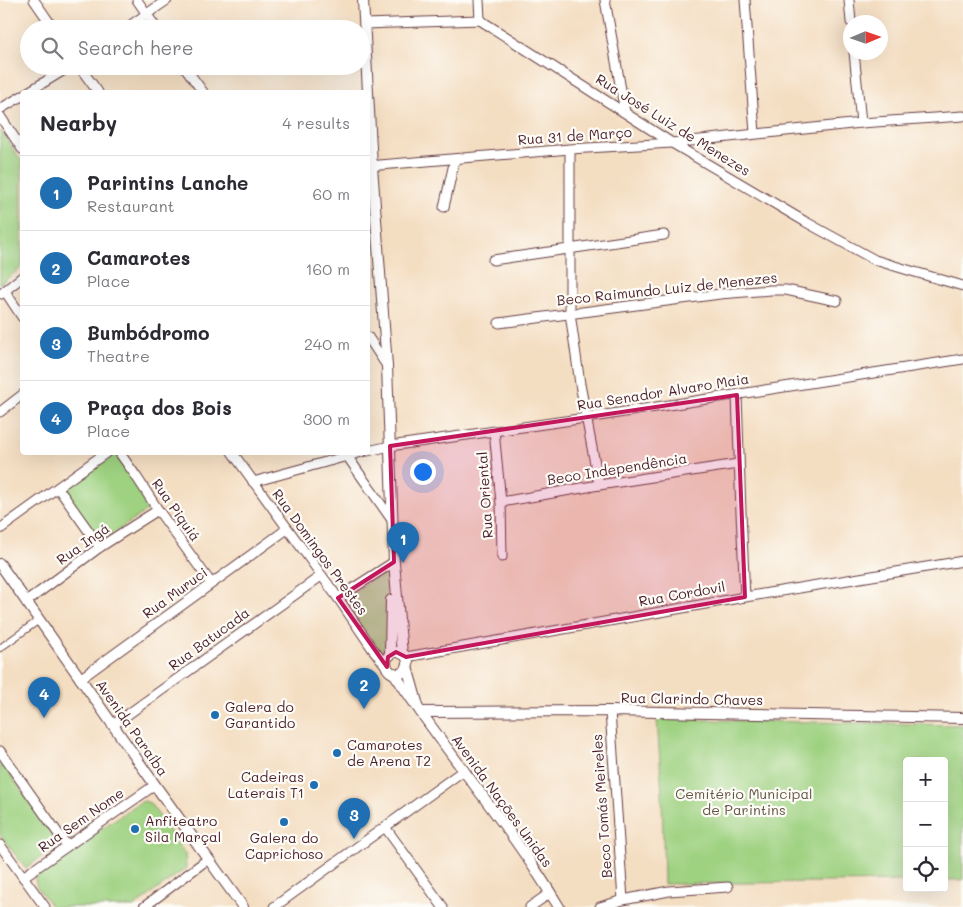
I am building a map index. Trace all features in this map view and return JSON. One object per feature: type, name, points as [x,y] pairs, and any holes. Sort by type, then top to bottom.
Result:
[{"type":"street","points":[[34,0],[48,20]]},
{"type":"street","points":[[137,0],[150,20]]},
{"type":"street","points":[[138,20],[168,0]]},
{"type":"street","points":[[363,0],[365,20]]},
{"type":"street","points":[[370,24],[480,20],[479,0]]},
{"type":"street","points":[[604,0],[625,112]]},
{"type":"street","points":[[745,0],[755,133]]},
{"type":"street","points":[[849,0],[850,15]]},
{"type":"street","name":"Rua José Luiz de Menezes","points":[[480,20],[672,143],[864,254],[875,260],[963,286]]},
{"type":"street","points":[[855,60],[861,122]]},
{"type":"street","points":[[31,90],[56,75]]},
{"type":"street","points":[[85,75],[96,90]]},
{"type":"street","points":[[191,75],[202,90]]},
{"type":"street","points":[[367,75],[367,90]]},
{"type":"street","points":[[0,109],[20,97]]},
{"type":"street","points":[[0,116],[20,146]]},
{"type":"street","name":"Rua 31 de Março","points":[[370,166],[570,148],[672,143],[861,122],[963,116]]},
{"type":"street","points":[[570,148],[570,312],[586,418],[599,485]]},
{"type":"street","points":[[444,207],[455,159]]},
{"type":"street","points":[[370,166],[387,366],[394,562],[405,659],[421,712]]},
{"type":"street","points":[[494,260],[664,235]]},
{"type":"street","points":[[20,280],[2,293],[20,315]]},
{"type":"street","name":"Beco Raimundo Luiz de Menezes","points":[[499,322],[720,294],[771,290],[786,290],[837,301]]},
{"type":"street","points":[[370,340],[387,366]]},
{"type":"street","name":"Rua Senador Alvaro Maia","points":[[370,451],[963,359]]},
{"type":"street","points":[[737,395],[738,464],[745,597]]},
{"type":"street","points":[[0,412],[20,397]]},
{"type":"street","name":"Rua Oriental","points":[[494,431],[501,502],[502,557]]},
{"type":"street","points":[[0,529],[103,455]]},
{"type":"street","name":"Rua Piquiá","points":[[121,455],[211,583]]},
{"type":"street","name":"Rua Domingos Prestes","points":[[234,455],[372,648],[391,670]]},
{"type":"street","points":[[252,482],[343,455]]},
{"type":"street","points":[[347,455],[392,520]]},
{"type":"street","name":"Beco Independência","points":[[501,502],[738,464]]},
{"type":"street","points":[[58,488],[100,547]]},
{"type":"street","name":"Rua Ingá","points":[[26,602],[100,547],[158,510]]},
{"type":"street","name":"Rua Muruci","points":[[80,679],[287,529]]},
{"type":"street","name":"Rua Cordovil","points":[[405,659],[745,597],[963,561]]},
{"type":"street","points":[[338,598],[394,562]]},
{"type":"street","points":[[394,562],[390,655],[387,660],[391,670],[401,673],[405,659]]},
{"type":"street","name":"Avenida Paraíba","points":[[1,569],[243,907]]},
{"type":"street","name":"Rua Batucada","points":[[113,725],[321,576]]},
{"type":"street","points":[[0,648],[39,620]]},
{"type":"street","points":[[390,655],[396,652],[405,659]]},
{"type":"street","name":"Avenida Nações Unidas","points":[[391,670],[504,825],[559,907]]},
{"type":"street","name":"Rua Clarindo Chaves","points":[[421,712],[610,711],[963,718]]},
{"type":"street","name":"Beco Tomás Meireles","points":[[610,711],[623,900]]},
{"type":"street","points":[[0,751],[67,846]]},
{"type":"street","points":[[274,907],[464,770]]},
{"type":"street","name":"Rua Sem Nome","points":[[23,877],[155,785]]},
{"type":"street","points":[[385,827],[441,906]]},
{"type":"street","points":[[0,845],[44,907]]},
{"type":"street","points":[[144,907],[208,859]]},
{"type":"street","points":[[600,907],[669,890],[728,887]]},
{"type":"street","points":[[530,907],[550,893]]},
{"type":"highlighted area","points":[[737,395],[745,597],[406,657],[396,652],[388,657],[387,667],[338,598],[394,562],[390,446]]},
{"type":"green space","points":[[0,130],[20,159],[20,269],[0,284]]},
{"type":"green space","points":[[109,455],[116,455],[152,507],[101,542],[61,488]]},
{"type":"green space","points":[[389,568],[389,646],[386,651],[380,653],[341,600]]},
{"type":"green space","name":"Cemitério Municipal de Parintins","points":[[657,719],[963,725],[963,880],[948,880],[948,757],[903,757],[903,881],[664,884],[662,793]]},
{"type":"green space","points":[[0,761],[60,844],[26,868],[0,835]]},
{"type":"green space","name":"Anfiteatro Sila Marçal","points":[[144,801],[150,803],[185,854],[186,868],[134,907],[52,907],[37,887],[35,879],[39,871]]},
{"type":"place","name":"Parintins Lanche","points":[[403,563]]},
{"type":"place","name":"Camarotes","points":[[364,709]]},
{"type":"place","name":"Galera do Garantido","points":[[215,715]]},
{"type":"place","name":"Praça dos Bois","points":[[44,718]]},
{"type":"place","name":"Camarotes de Arena T2","points":[[337,753]]},
{"type":"place","name":"Cadeiras Laterais T1","points":[[314,785]]},
{"type":"place","name":"Galera do Caprichoso","points":[[284,822]]},
{"type":"place","name":"Anfiteatro Sila Marçal","points":[[135,829]]},
{"type":"place","name":"Bumbódromo","points":[[354,839]]}]
